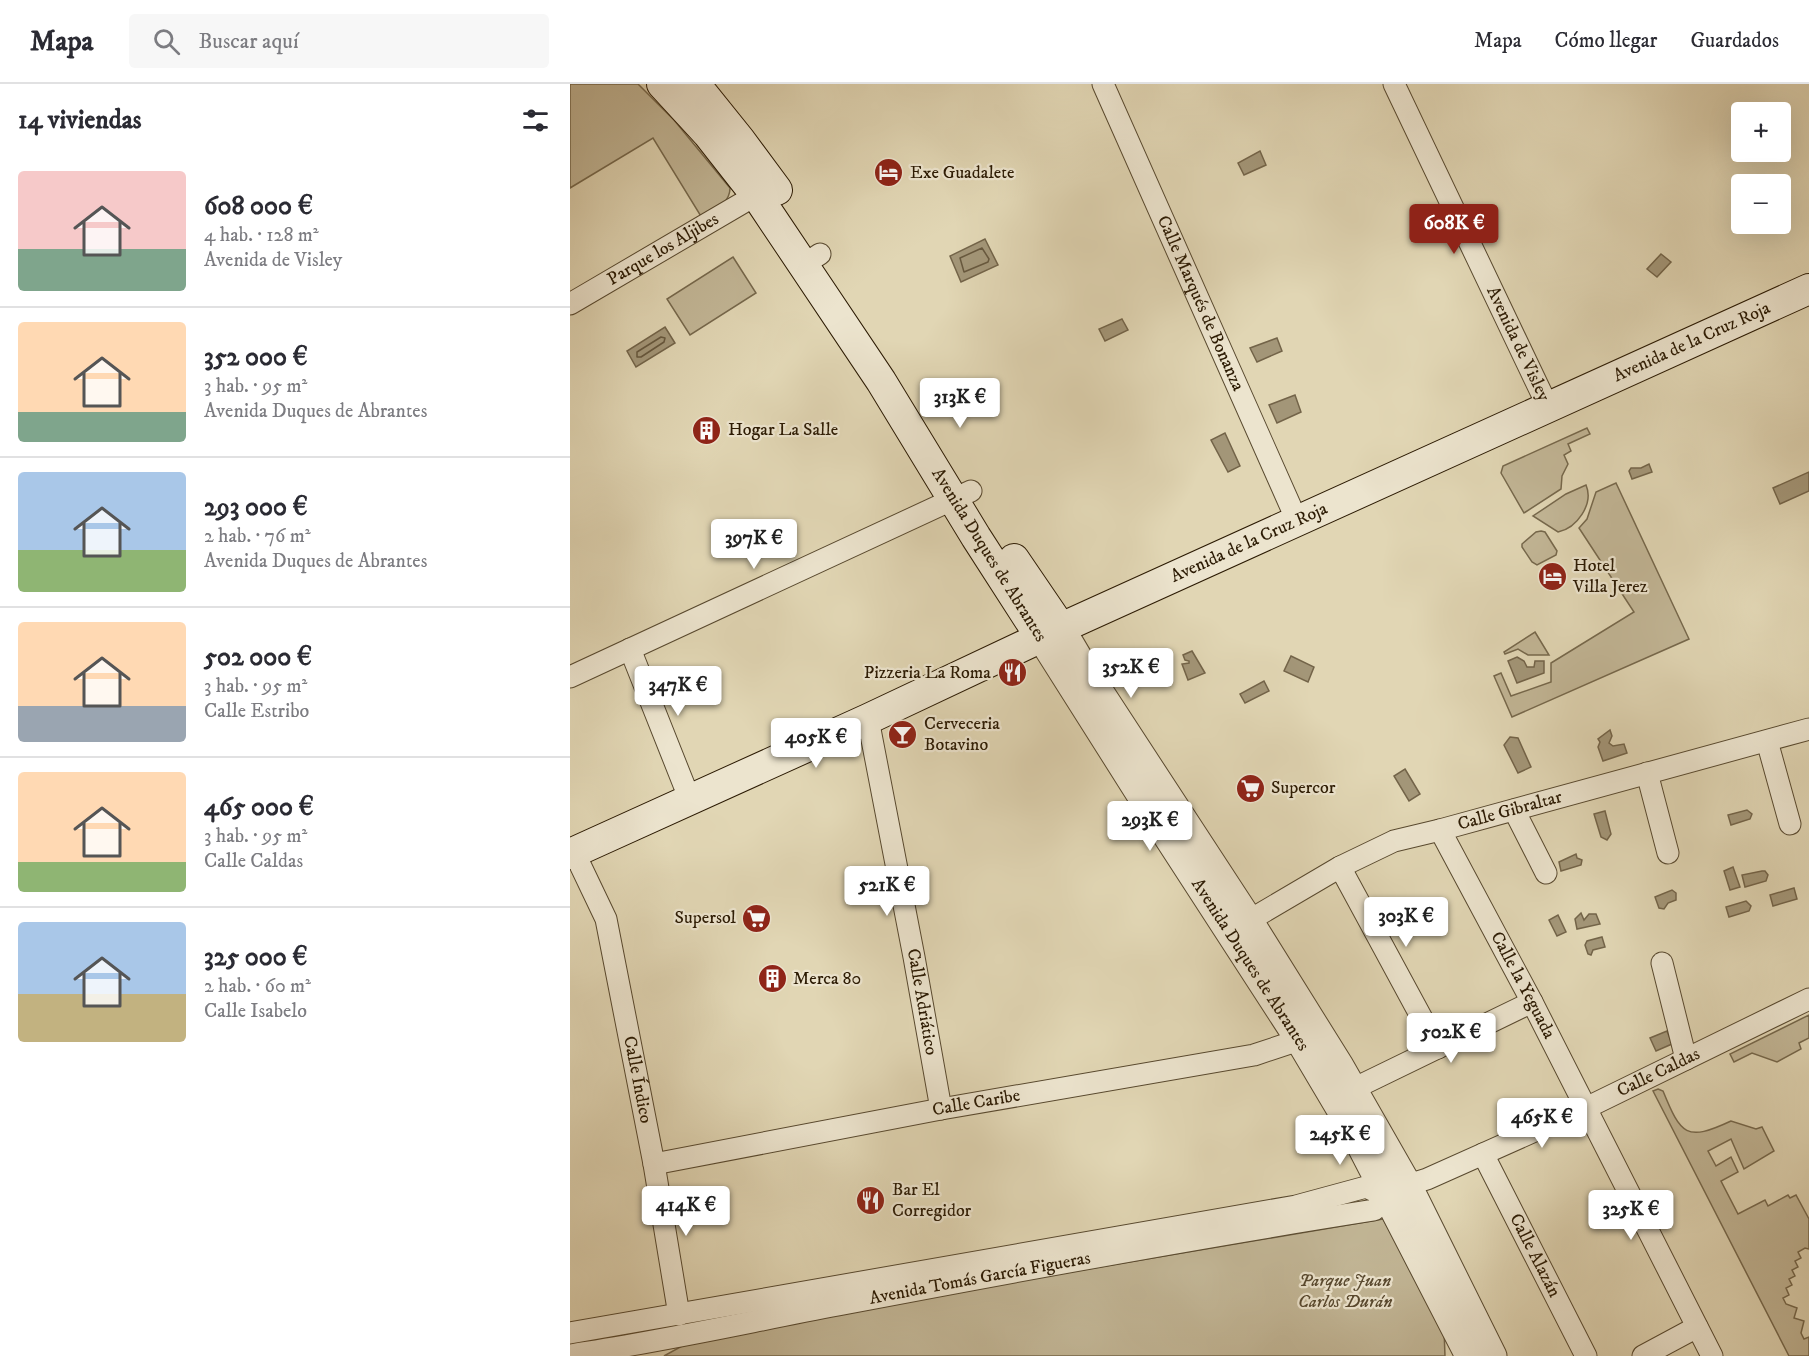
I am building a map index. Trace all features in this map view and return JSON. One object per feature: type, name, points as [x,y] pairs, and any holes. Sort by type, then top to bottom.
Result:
[{"type":"main road","name":"Avenida Duques de Abrantes","points":[[662,84],[708,134],[756,195],[812,260],[1051,633]]},
{"type":"main road","name":"Avenida Duques de Abrantes","points":[[694,84],[740,140],[791,209],[812,260]]},
{"type":"main road","name":"Avenida de la Cruz Roja","points":[[572,853],[1051,633],[1809,290]]},
{"type":"street","name":"Calle Marqués de Bonanza","points":[[1103,84],[1298,523]]},
{"type":"street","name":"Avenida de Visley","points":[[1394,84],[1549,409]]},
{"type":"street","name":"Parque los Aljibes","points":[[570,304],[756,195]]},
{"type":"street","points":[[570,677],[962,495]]},
{"type":"street","name":"Avenida Duques de Abrantes","points":[[1051,633],[1308,1035],[1365,1153],[1397,1191],[1493,1356]]},
{"type":"street","points":[[630,649],[690,800]]},
{"type":"street","name":"Calle Adriático","points":[[868,719],[942,1109]]},
{"type":"street","name":"Calle Gibraltar","points":[[1240,926],[1340,867],[1394,841],[1809,729]]},
{"type":"street","points":[[1767,741],[1790,824]]},
{"type":"street","points":[[1647,773],[1668,853]]},
{"type":"street","points":[[1514,810],[1546,873]]},
{"type":"street","name":"Calle la Yeguada","points":[[1440,830],[1532,1002],[1712,1356]]},
{"type":"street","name":"Calle Índico","points":[[572,853],[606,920],[654,1164],[679,1315]]},
{"type":"street","points":[[1340,867],[1438,1048]]},
{"type":"street","points":[[1662,963],[1686,1059]]},
{"type":"street","name":"Calle Caldas","points":[[1397,1191],[1586,1108],[1809,999]]},
{"type":"street","points":[[1353,1089],[1532,1002]]},
{"type":"street","name":"Avenida Duques de Abrantes","points":[[1308,1035],[1353,1089],[1468,1356]]},
{"type":"street","name":"Calle Caribe","points":[[654,1164],[942,1109],[1254,1055],[1308,1035]]},
{"type":"street","points":[[1337,1195],[1352,1184],[1365,1153]]},
{"type":"street","name":"Calle Alazán","points":[[1483,1154],[1586,1356]]},
{"type":"street","name":"Avenida Tomás García Figueras","points":[[570,1333],[1285,1208],[1366,1187],[1397,1191]]},
{"type":"street","name":"Avenida Tomás García Figueras","points":[[570,1355],[644,1350],[821,1308],[1212,1235],[1374,1210],[1397,1191]]},
{"type":"street","points":[[639,1321],[644,1350]]},
{"type":"street","points":[[1643,1356],[1697,1327]]},
{"type":"green space","points":[[570,84],[638,84],[674,120],[730,188],[727,198],[702,218],[653,138],[570,188]]},
{"type":"green space","points":[[733,257],[756,293],[690,335],[667,299]]},
{"type":"green space","points":[[1587,428],[1590,434],[1568,444],[1571,451],[1564,455],[1568,464],[1562,476],[1561,489],[1524,513],[1501,473],[1503,466]]},
{"type":"green space","points":[[1616,483],[1689,639],[1512,717],[1494,676],[1501,673],[1511,696],[1551,682],[1551,663],[1634,612],[1579,528],[1587,519],[1596,492]]},
{"type":"green space","points":[[1586,485],[1588,500],[1586,507],[1572,526],[1558,532],[1533,516],[1566,494]]},
{"type":"green space","points":[[1536,532],[1545,532],[1557,551],[1556,555],[1537,565],[1532,562],[1522,544]]},
{"type":"green space","points":[[1535,632],[1549,655],[1528,655],[1518,649],[1505,654],[1504,652]]},
{"type":"green space","points":[[1809,1015],[1809,1038],[1799,1043],[1801,1049],[1777,1062],[1752,1053],[1734,1062],[1730,1054]]},
{"type":"green space","points":[[1658,1089],[1663,1091],[1675,1117],[1687,1130],[1704,1131],[1731,1121],[1756,1129],[1762,1127],[1774,1151],[1744,1169],[1731,1139],[1708,1151],[1716,1166],[1731,1157],[1738,1172],[1721,1181],[1738,1214],[1765,1200],[1768,1206],[1788,1195],[1790,1198],[1796,1195],[1809,1219],[1809,1249],[1805,1248],[1798,1252],[1801,1258],[1795,1261],[1798,1267],[1792,1270],[1795,1276],[1789,1279],[1792,1285],[1786,1288],[1789,1295],[1783,1298],[1786,1304],[1797,1308],[1794,1318],[1804,1321],[1801,1333],[1804,1339],[1809,1337],[1809,1356],[1789,1356],[1653,1091]]},
{"type":"green space","name":"Parque Juan Carlos Durán","points":[[1383,1219],[1444,1329],[1445,1356],[664,1356],[693,1340],[1017,1281]]},
{"type":"water","points":[[1260,151],[1266,165],[1244,175],[1238,163]]},
{"type":"water","points":[[985,239],[998,265],[961,282],[950,256]]},
{"type":"water","points":[[1661,254],[1671,262],[1657,277],[1647,269]]},
{"type":"water","points":[[1122,319],[1128,330],[1105,341],[1099,329]]},
{"type":"water","points":[[665,327],[675,343],[636,367],[627,351]]},
{"type":"water","points":[[1277,338],[1282,351],[1257,362],[1250,348]]},
{"type":"water","points":[[1295,395],[1301,412],[1277,423],[1269,405]]},
{"type":"water","points":[[1225,433],[1240,466],[1228,472],[1211,440]]},
{"type":"water","points":[[1649,464],[1652,472],[1632,479],[1629,471],[1631,468],[1641,468]]},
{"type":"water","points":[[1809,472],[1809,491],[1780,504],[1773,488]]},
{"type":"water","points":[[1192,651],[1205,673],[1188,680],[1182,664],[1189,663],[1189,661],[1185,660],[1183,655]]},
{"type":"water","points":[[1291,656],[1314,667],[1308,682],[1284,671]]},
{"type":"water","points":[[1517,657],[1524,661],[1527,667],[1534,667],[1535,661],[1544,661],[1544,673],[1517,683],[1508,661]]},
{"type":"water","points":[[1264,681],[1269,691],[1245,703],[1240,694]]},
{"type":"water","points":[[1610,730],[1612,736],[1609,743],[1613,746],[1624,744],[1627,753],[1603,761],[1598,739]]},
{"type":"water","points":[[1510,737],[1518,738],[1531,767],[1518,773],[1504,745]]},
{"type":"water","points":[[1405,769],[1420,794],[1409,801],[1394,776]]},
{"type":"water","points":[[1747,810],[1752,814],[1750,819],[1731,825],[1728,815]]},
{"type":"water","points":[[1605,811],[1611,834],[1607,840],[1601,837],[1594,814]]},
{"type":"water","points":[[1576,854],[1577,858],[1582,860],[1581,865],[1561,871],[1559,862]]},
{"type":"water","points":[[1733,867],[1740,887],[1730,890],[1724,871]]},
{"type":"water","points":[[1762,871],[1768,875],[1766,881],[1745,887],[1742,875]]},
{"type":"water","points":[[1794,888],[1797,899],[1773,906],[1770,895]]},
{"type":"water","points":[[1672,890],[1676,893],[1676,900],[1668,903],[1664,909],[1659,908],[1655,897]]},
{"type":"water","points":[[1746,901],[1751,906],[1749,911],[1729,917],[1726,907]]},
{"type":"water","points":[[1581,913],[1584,920],[1589,914],[1596,914],[1600,924],[1577,929],[1575,919]]},
{"type":"water","points":[[1558,915],[1566,932],[1557,936],[1549,920]]},
{"type":"water","points":[[1602,937],[1605,947],[1593,950],[1591,955],[1588,954],[1585,945],[1587,941]]},
{"type":"water","points":[[1667,1031],[1672,1044],[1656,1051],[1650,1038]]},
{"type":"place","name":"Exe Guadalete","points":[[889,173]]},
{"type":"place","name":"Hogar La Salle","points":[[707,430]]},
{"type":"place","name":"Hotel Villa Jerez","points":[[1552,576]]},
{"type":"place","name":"Pizzeria La Roma","points":[[1012,673]]},
{"type":"place","name":"Cerveceria Botavino","points":[[903,734]]},
{"type":"place","name":"Supercor","points":[[1250,788]]},
{"type":"place","name":"Supersol","points":[[757,918]]},
{"type":"place","name":"Merca 80","points":[[772,979]]},
{"type":"place","name":"Bar El Corregidor","points":[[871,1200]]}]
